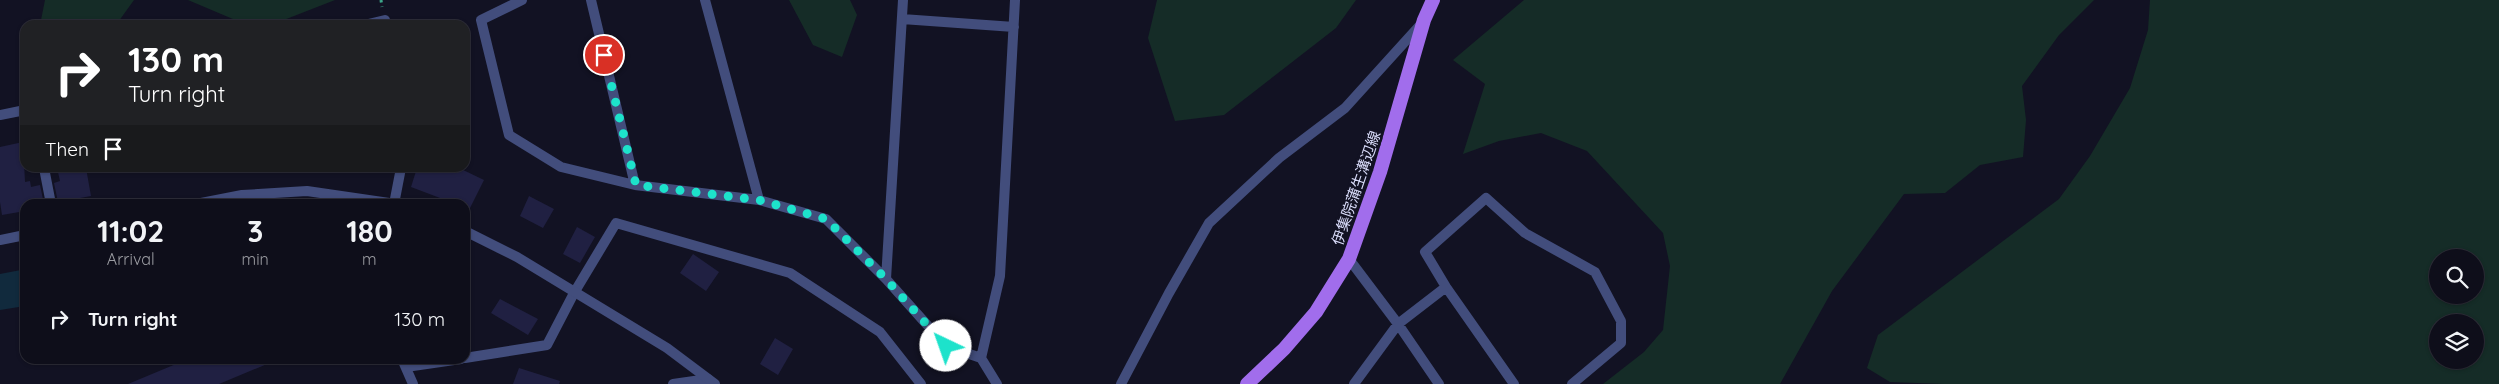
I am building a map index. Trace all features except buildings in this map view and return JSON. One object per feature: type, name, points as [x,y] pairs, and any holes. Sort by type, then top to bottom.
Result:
[{"type":"main road","name":"伊集院蒲生溝辺線","points":[[1247,384],[1284,349],[1316,312],[1349,260],[1380,172],[1424,20],[1433,0]]},
{"type":"street","points":[[522,0],[481,20],[509,135],[561,167],[636,185],[759,200],[826,219],[886,279],[946,346],[981,358],[997,384]]},
{"type":"street","points":[[591,0],[636,185]]},
{"type":"street","points":[[705,0],[759,200]]},
{"type":"street","points":[[886,279],[904,0]]},
{"type":"street","points":[[981,358],[1000,276],[1015,0]]},
{"type":"street","points":[[902,19],[1014,27]]},
{"type":"street","points":[[1122,384],[1168,293],[1209,223],[1279,158],[1344,108],[1424,20]]},
{"type":"street","points":[[0,115],[20,111]]},
{"type":"street","points":[[45,172],[50,199]]},
{"type":"street","points":[[396,199],[400,172]]},
{"type":"street","points":[[225,199],[307,191],[361,199]]},
{"type":"street","points":[[1514,384],[1446,287],[1426,252],[1486,198],[1525,233],[1595,272],[1621,321],[1621,343],[1572,384]]},
{"type":"street","points":[[470,357],[547,345],[574,293],[616,223],[790,273],[880,332],[922,384]]},
{"type":"street","points":[[470,234],[517,257],[667,348],[712,381]]},
{"type":"street","points":[[0,240],[20,236]]},
{"type":"street","points":[[1349,260],[1398,324],[1439,384]]},
{"type":"street","points":[[1354,384],[1398,324],[1446,287]]},
{"type":"street","points":[[404,364],[413,384]]},
{"type":"street","points":[[673,384],[712,381]]},
{"type":"green space","points":[[45,0],[134,0],[120,20],[41,20]]},
{"type":"green space","points":[[188,0],[335,0],[284,20],[235,20]]},
{"type":"green space","points":[[789,0],[850,0],[857,15],[842,57],[813,45]]},
{"type":"green space","points":[[1157,0],[1356,0],[1336,28],[1224,115],[1175,121],[1148,38]]},
{"type":"green space","points":[[1524,0],[2094,0],[2059,35],[2022,86],[2026,120],[2023,157],[1980,165],[1945,193],[1904,194],[1832,291],[1780,384],[1603,384],[1644,352],[1663,330],[1670,266],[1663,233],[1587,151],[1541,133],[1499,141],[1463,154],[1485,84],[1453,60]]},
{"type":"green space","points":[[2150,0],[2499,0],[2499,384],[1944,384],[1890,382],[1867,368],[1878,335],[2059,199],[2090,156],[2130,88],[2148,30]]},
{"type":"water","points":[[20,270],[20,307],[0,310],[0,274]]},
{"type":"route","points":[[604,55],[636,185],[759,200],[826,219],[886,279],[946,346]]}]
